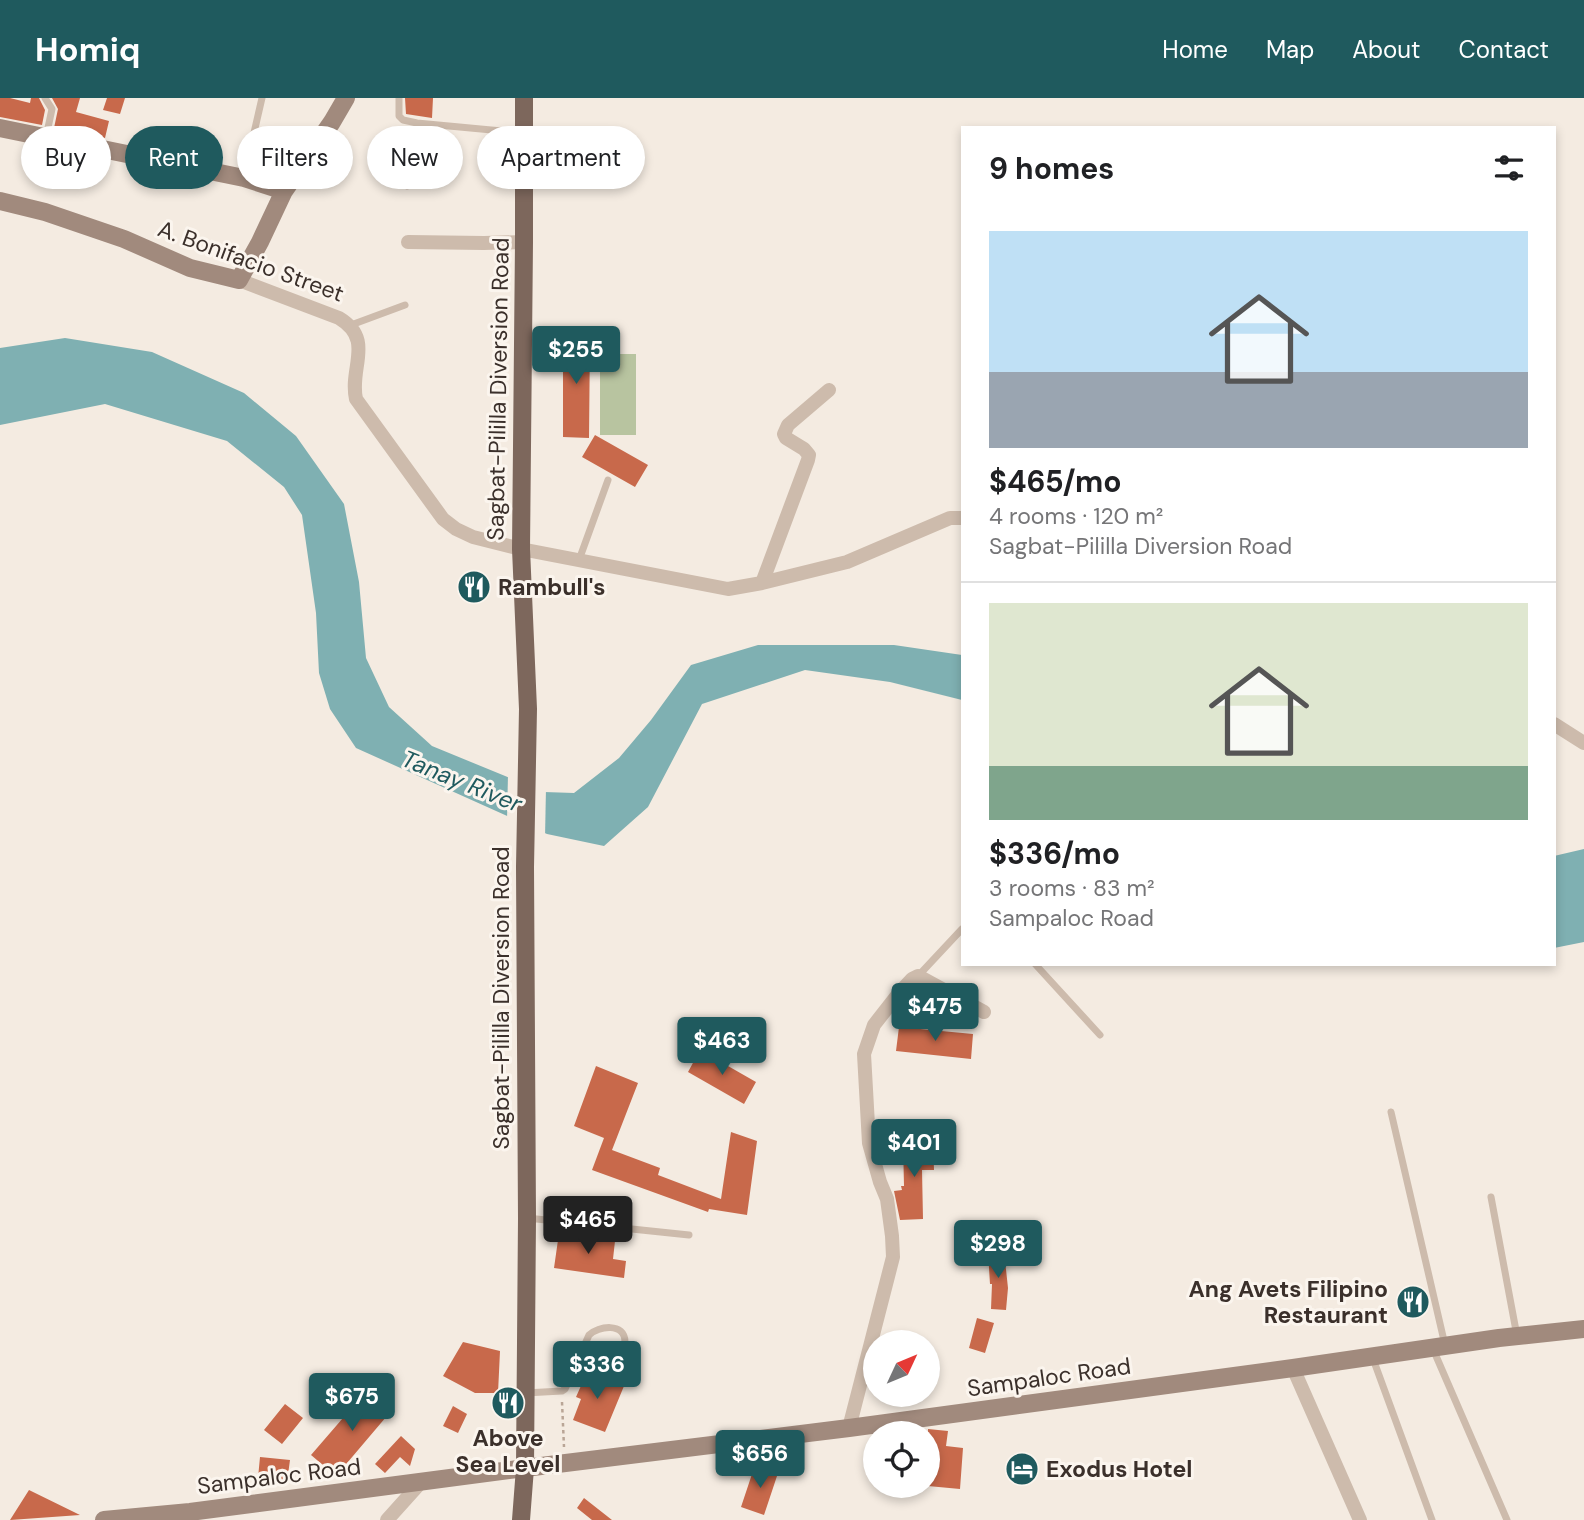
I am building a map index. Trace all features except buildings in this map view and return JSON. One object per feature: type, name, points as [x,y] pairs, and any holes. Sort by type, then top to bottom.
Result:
[{"type":"main road","points":[[239,279],[284,191],[346,98]]},
{"type":"main road","name":"Sagbat-Pililla Diversion Road","points":[[524,98],[524,126]]},
{"type":"main road","points":[[0,128],[21,133]]},
{"type":"main road","points":[[111,151],[237,177]]},
{"type":"main road","points":[[278,189],[284,191]]},
{"type":"main road","name":"Sagbat-Pililla Diversion Road","points":[[522,1520],[525,1468],[527,1218],[524,867],[528,709],[521,549],[524,189]]},
{"type":"main road","name":"A. Bonifacio Street","points":[[0,201],[44,212],[124,239],[190,268],[239,279]]},
{"type":"main road","name":"Sampaloc Road","points":[[103,1520],[199,1515],[422,1481],[849,1429],[1372,1355],[1584,1329]]},
{"type":"street","points":[[408,242],[524,242]]},
{"type":"street","name":"A. Bonifacio Street","points":[[239,279],[339,318],[351,326],[359,349],[354,390],[356,399],[443,519],[473,537],[579,561],[727,589],[847,562],[950,518],[961,518]]},
{"type":"street","points":[[762,583],[809,455],[786,438],[785,429],[829,390]]},
{"type":"street","points":[[1556,725],[1584,743]]},
{"type":"street","points":[[849,1429],[893,1257],[887,1199],[869,1143],[864,1054],[874,1026],[899,993],[918,976],[984,1012]]},
{"type":"street","points":[[1293,1368],[1360,1520]]},
{"type":"street","points":[[387,1520],[422,1481]]},
{"type":"lane","points":[[45,98],[52,109],[48,126]]},
{"type":"lane","points":[[256,126],[262,98]]},
{"type":"lane","points":[[400,98],[399,116],[402,120],[477,130]]},
{"type":"lane","points":[[351,326],[405,305]]},
{"type":"lane","points":[[579,561],[608,480]]},
{"type":"lane","points":[[918,976],[961,930]]},
{"type":"lane","points":[[1037,966],[1100,1035]]},
{"type":"lane","points":[[1391,1112],[1439,1347],[1507,1520]]},
{"type":"lane","points":[[1490,1197],[1517,1336]]},
{"type":"lane","points":[[527,1218],[689,1235]]},
{"type":"lane","points":[[524,1394],[562,1391],[568,1386],[583,1344],[593,1330],[611,1327],[623,1334],[624,1345],[613,1374]]},
{"type":"lane","points":[[1372,1355],[1432,1520]]},
{"type":"path","points":[[562,1391],[565,1463]]},
{"type":"green space","points":[[600,354],[636,354],[636,435],[600,435]]},
{"type":"water","name":"Tanay River","points":[[65,338],[152,352],[244,393],[296,436],[344,504],[359,582],[366,658],[389,707],[432,746],[544,792],[574,793],[619,758],[691,665],[758,645],[894,645],[961,655],[961,700],[890,682],[805,670],[702,704],[648,807],[604,846],[547,834],[356,748],[330,709],[319,673],[316,613],[302,515],[284,487],[227,441],[105,404],[0,425],[0,348]]},
{"type":"water","points":[[1584,849],[1584,942],[1556,948],[1556,856]]},
{"type":"pier","points":[[508,774],[546,788],[545,837],[507,820]]},
{"type":"place","name":"Rambull's","points":[[474,587]]},
{"type":"place","name":"Ang Avets Filipino Restaurant","points":[[1413,1302]]},
{"type":"place","name":"Above Sea Level","points":[[508,1403]]},
{"type":"place","name":"Exodus Hotel","points":[[1022,1469]]}]
